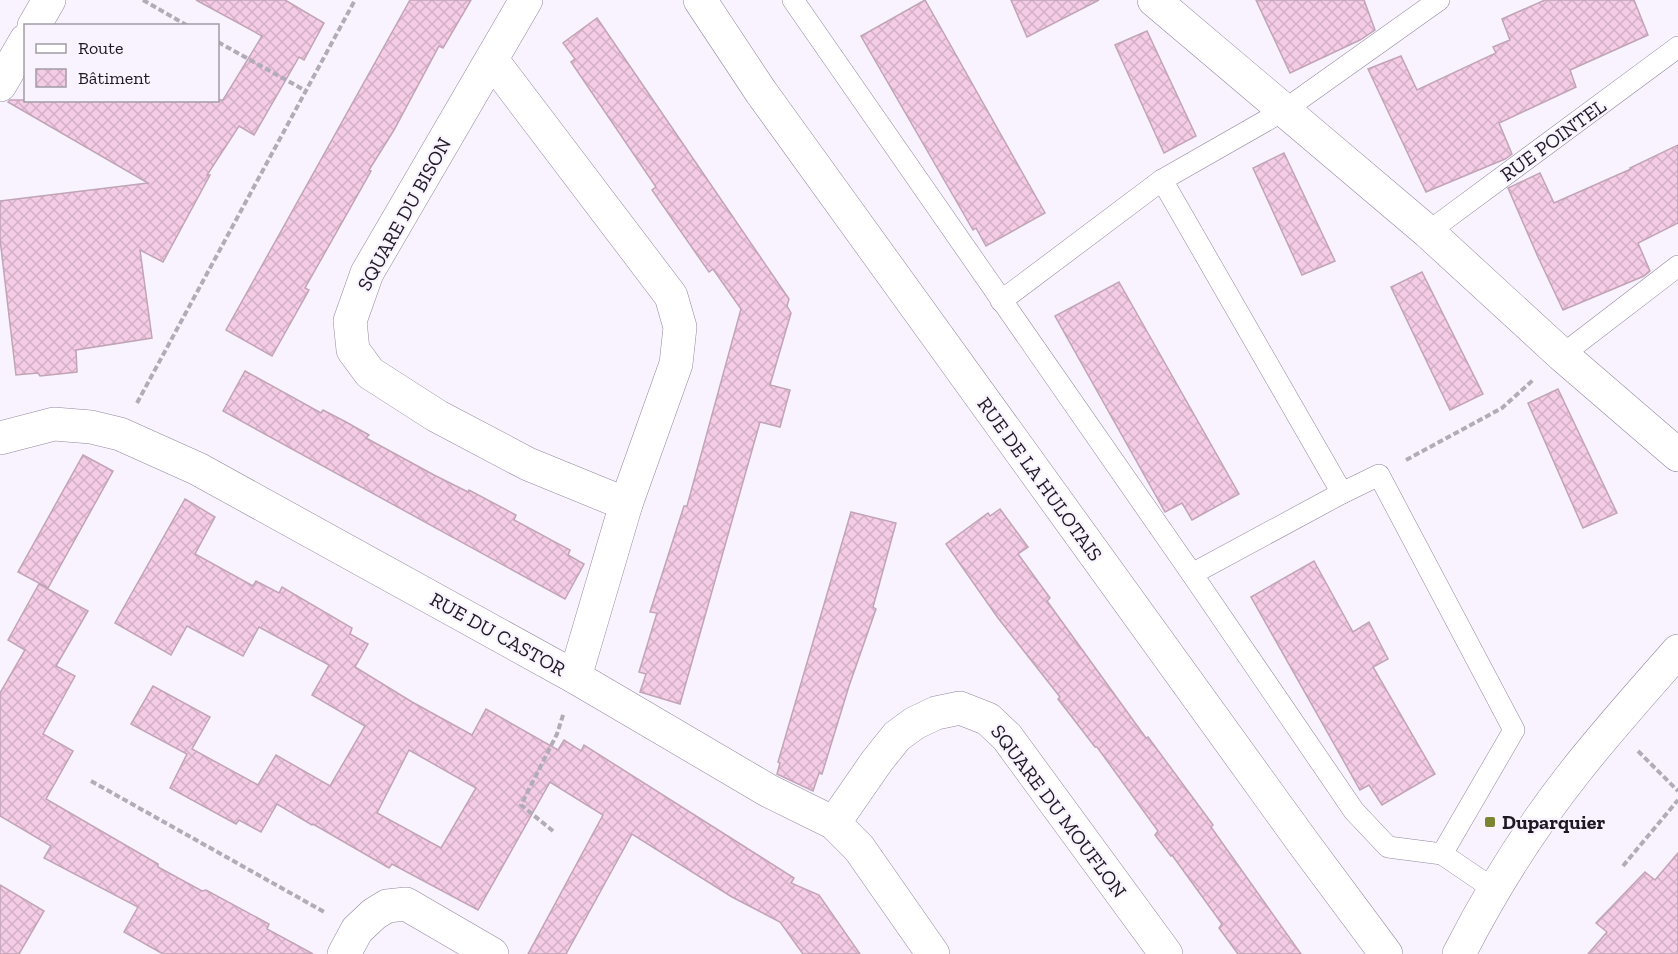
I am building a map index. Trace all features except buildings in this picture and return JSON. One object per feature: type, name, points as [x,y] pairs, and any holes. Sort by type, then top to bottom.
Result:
[{"type":"street","points":[[35,24],[49,0]]},
{"type":"street","name":"SQUARE DU BISON","points":[[526,0],[367,273],[350,321],[353,350],[370,373],[436,416],[528,464],[626,504]]},
{"type":"street","name":"RUE DE LA HULOTAIS","points":[[700,0],[761,92],[1386,954]]},
{"type":"street","points":[[1154,0],[1428,232],[1562,355],[1678,455]]},
{"type":"street","points":[[0,85],[24,43]]},
{"type":"street","points":[[492,60],[671,296],[680,327],[676,364],[626,504],[575,677]]},
{"type":"street","name":"RUE DU CASTOR","points":[[0,438],[54,424],[91,427],[120,435],[198,469],[575,677],[770,791],[834,823],[859,848],[933,954]]},
{"type":"street","points":[[1459,954],[1521,846],[1573,774],[1678,651]]},
{"type":"street","name":"SQUARE DU MOUFLON","points":[[834,823],[897,736],[915,723],[936,713],[960,708],[988,718],[1007,737],[1166,954]]},
{"type":"street","points":[[350,942],[374,914],[387,906],[406,904],[492,954]]},
{"type":"lane","points":[[794,0],[1354,812],[1388,847],[1442,854],[1496,890]]},
{"type":"lane","points":[[1001,301],[1162,180],[1283,111],[1439,0]]},
{"type":"lane","name":"RUE POINTEL","points":[[1428,232],[1678,47]]},
{"type":"lane","points":[[1162,180],[1342,493]]},
{"type":"lane","points":[[1562,355],[1678,266]]},
{"type":"lane","points":[[1192,574],[1379,475],[1514,730],[1442,854]]},
{"type":"path","points":[[143,0],[185,24]]},
{"type":"path","points":[[120,435],[355,0]]},
{"type":"path","points":[[219,43],[306,92]]},
{"type":"path","points":[[1379,475],[1502,408],[1562,355]]},
{"type":"path","points":[[553,831],[521,805],[557,734],[575,677]]},
{"type":"path","points":[[1612,726],[1678,791]]},
{"type":"path","points":[[92,781],[350,942]]},
{"type":"path","points":[[1623,866],[1678,800]]},
{"type":"place","name":"Duparquier","points":[[1490,822]]}]
